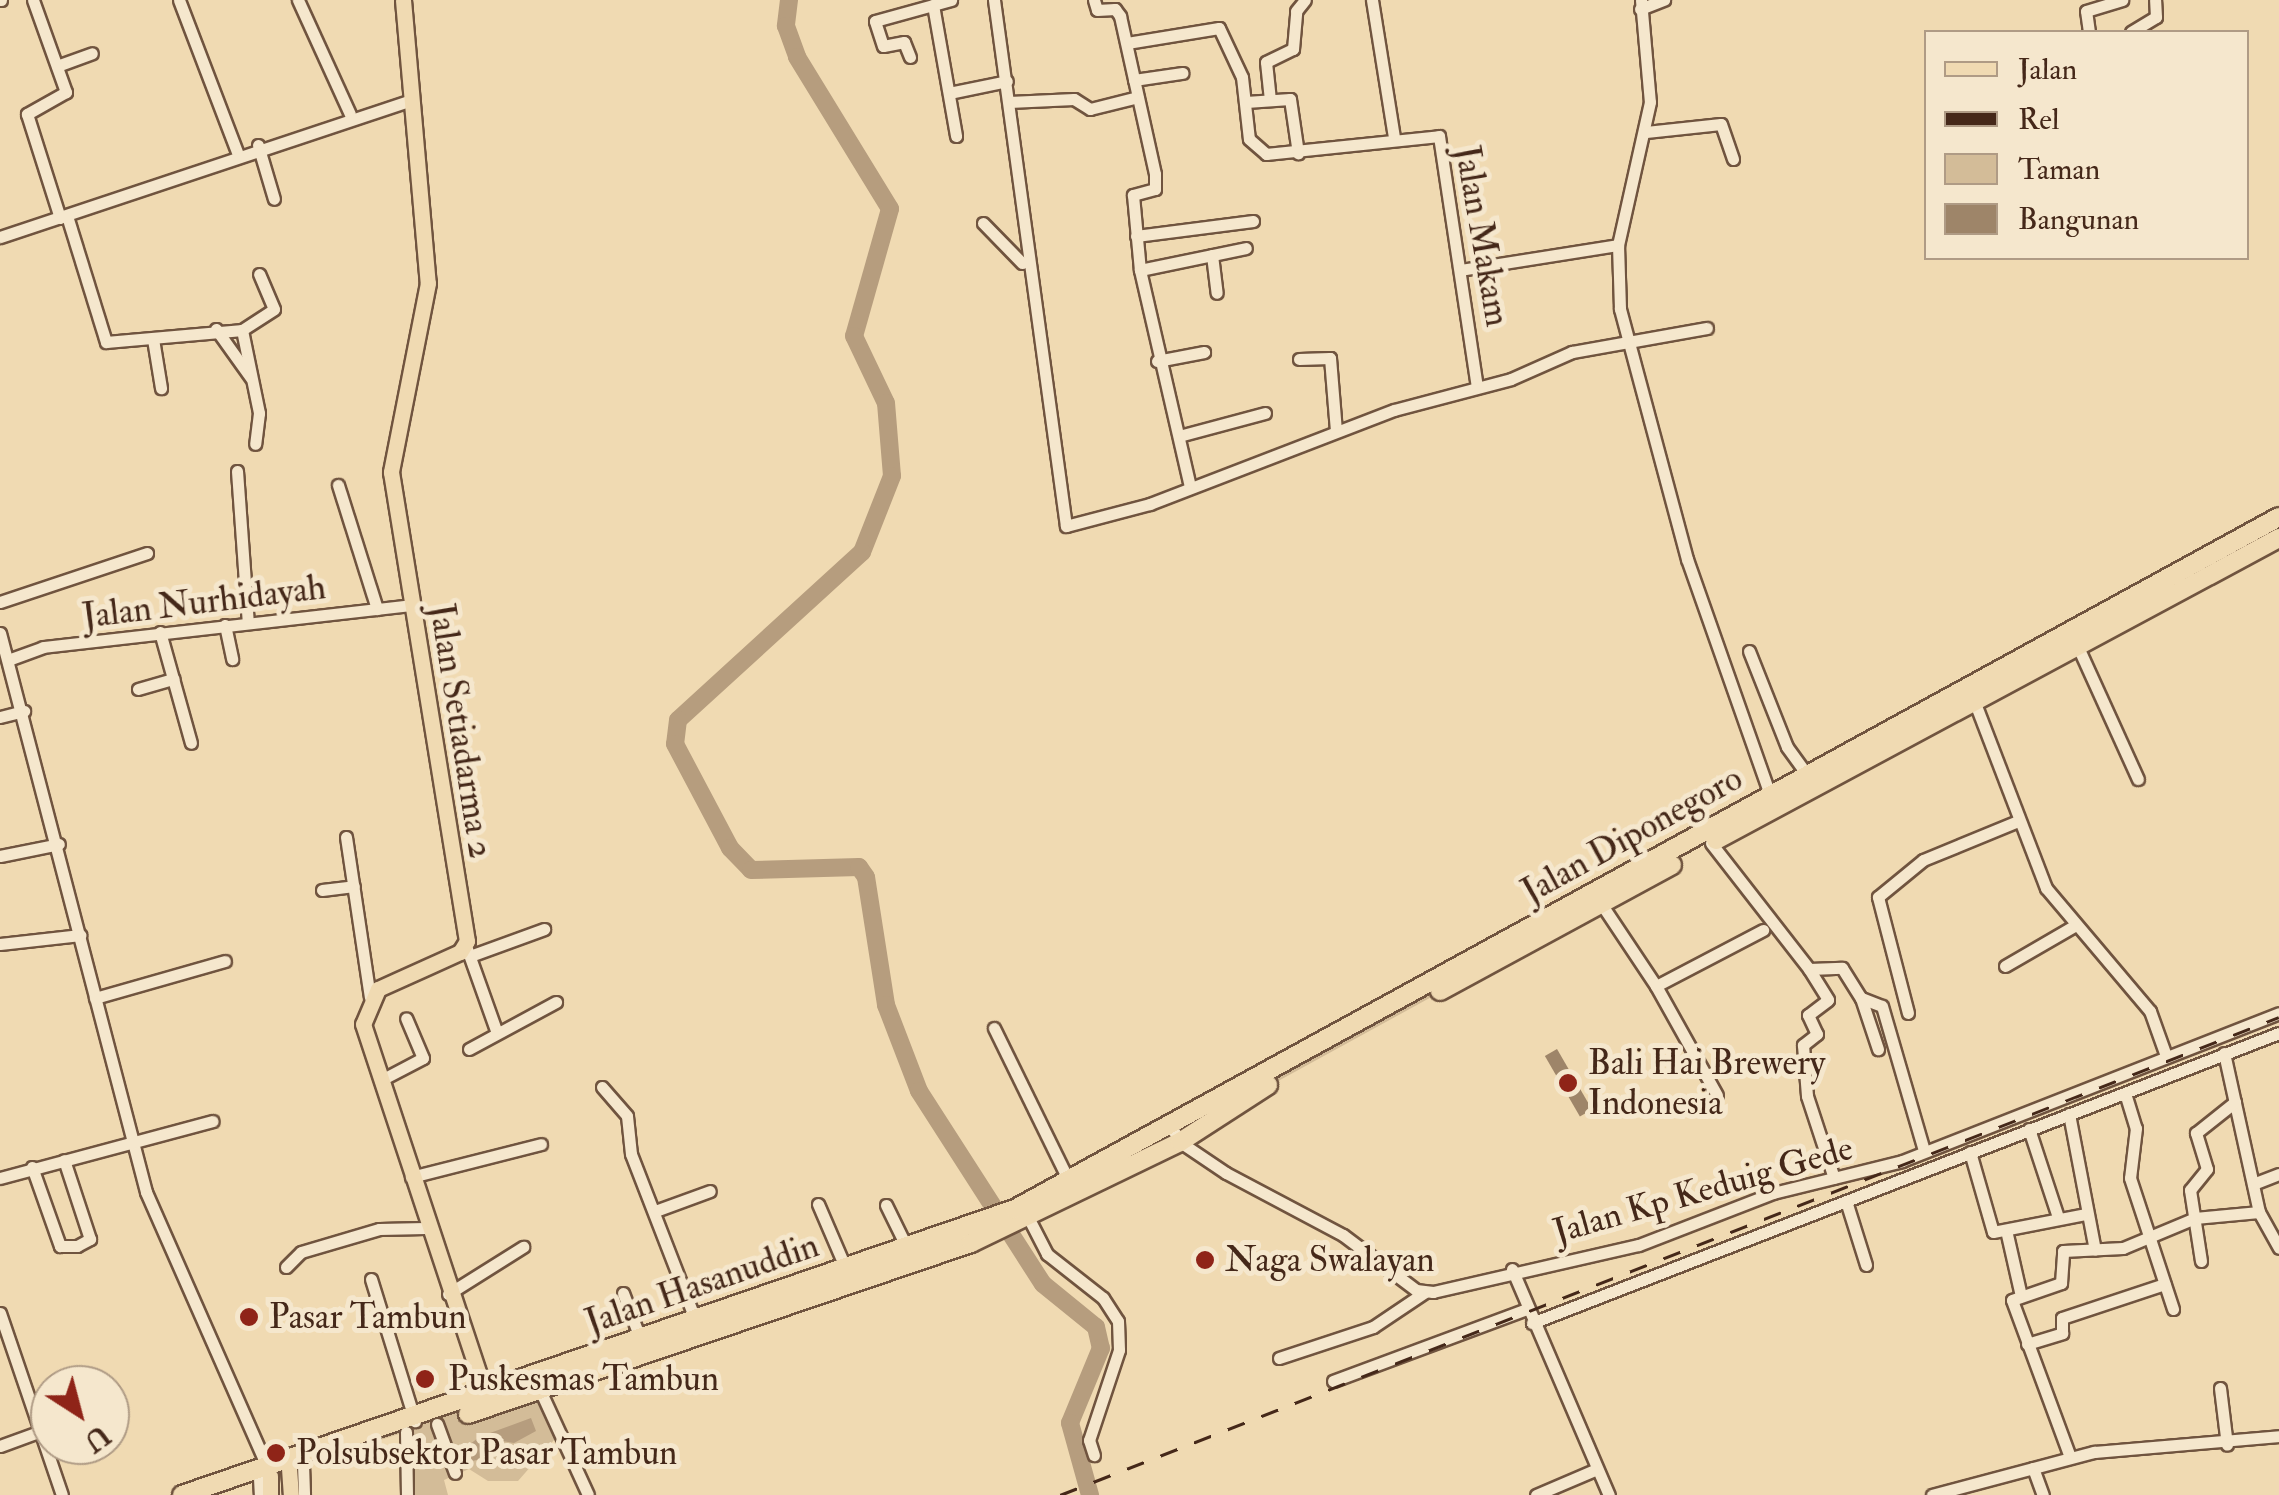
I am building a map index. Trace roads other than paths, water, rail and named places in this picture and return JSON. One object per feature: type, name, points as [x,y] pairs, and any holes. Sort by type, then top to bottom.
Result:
[{"type":"highway","name":"Jalan Diponegoro","points":[[1175,1134],[2279,517]]},
{"type":"highway","name":"Jalan Diponegoro","points":[[1812,781],[1975,703],[2279,538]]},
{"type":"highway","name":"Jalan Diponegoro","points":[[1022,1216],[1602,905],[1711,843],[1773,802]]},
{"type":"highway","name":"Jalan Hasanuddin","points":[[182,1495],[265,1482],[296,1466],[410,1426],[437,1424],[540,1390],[1022,1216]]},
{"type":"highway","name":"Jalan Hasanuddin","points":[[210,1495],[265,1482],[486,1395],[695,1319],[908,1250],[973,1234]]},
{"type":"main road","name":"Jalan Setiadarma 2","points":[[402,0],[428,283],[390,463],[468,951]]},
{"type":"main road","points":[[468,951],[370,997],[363,1024],[383,1079],[425,1228],[486,1395]]},
{"type":"main road","points":[[291,1495],[296,1466]]},
{"type":"street","points":[[33,0],[66,96],[27,114],[101,338],[153,339],[242,330],[273,312],[260,274]]},
{"type":"street","points":[[178,0],[237,152]]},
{"type":"street","points":[[298,0],[350,114]]},
{"type":"street","points":[[897,0],[900,14]]},
{"type":"street","points":[[910,57],[904,42],[883,46],[875,22],[951,0]]},
{"type":"street","points":[[994,0],[1007,81],[1027,271],[1066,526],[1190,486],[1336,431],[1627,339],[1707,328]]},
{"type":"street","points":[[1094,0],[1097,10],[1119,12],[1156,186],[1134,193],[1136,236],[1157,362],[1190,486]]},
{"type":"street","points":[[1270,100],[1266,62],[1293,49],[1296,11],[1306,0]]},
{"type":"street","points":[[1372,0],[1394,138]]},
{"type":"street","points":[[1664,0],[1641,4],[1646,132],[1618,244],[1627,339],[1687,559],[1773,802]]},
{"type":"street","points":[[2089,30],[2086,11],[2122,0]]},
{"type":"street","points":[[2134,30],[2156,17],[2155,0]]},
{"type":"street","points":[[933,5],[956,136]]},
{"type":"street","points":[[1126,43],[1217,26],[1246,102],[1255,149],[1298,153],[1292,101],[1246,102]]},
{"type":"street","points":[[57,66],[92,53]]},
{"type":"street","points":[[1134,80],[1182,73]]},
{"type":"street","points":[[949,92],[1007,81]]},
{"type":"street","points":[[1009,102],[1074,99],[1090,109],[1138,97]]},
{"type":"street","points":[[0,222],[2,237],[350,114],[410,100]]},
{"type":"street","points":[[1646,132],[1721,124],[1733,159]]},
{"type":"street","name":"Jalan Makam","points":[[1298,153],[1394,138],[1440,138],[1477,388]]},
{"type":"street","points":[[258,145],[274,198]]},
{"type":"street","points":[[1136,236],[1253,221]]},
{"type":"street","points":[[982,222],[1012,244],[1027,271]]},
{"type":"street","points":[[1460,270],[1618,244]]},
{"type":"street","points":[[1140,270],[1246,248]]},
{"type":"street","points":[[1212,254],[1217,292]]},
{"type":"street","points":[[216,330],[255,384]]},
{"type":"street","points":[[242,330],[255,384],[255,444]]},
{"type":"street","points":[[153,339],[161,388]]},
{"type":"street","points":[[1157,362],[1204,352]]},
{"type":"street","points":[[1299,359],[1330,358],[1336,431]]},
{"type":"street","points":[[1179,436],[1266,413]]},
{"type":"street","points":[[238,471],[248,623]]},
{"type":"street","points":[[338,485],[377,609]]},
{"type":"street","points":[[0,602],[148,553]]},
{"type":"street","name":"Jalan Nurhidayah","points":[[8,660],[43,647],[410,606]]},
{"type":"street","points":[[225,625],[232,659]]},
{"type":"street","points":[[160,632],[191,743]]},
{"type":"street","points":[[0,633],[59,844],[133,1146],[180,1278],[265,1482]]},
{"type":"street","points":[[2078,646],[2138,778]]},
{"type":"street","points":[[1749,651],[1787,747],[1812,781]]},
{"type":"street","points":[[138,690],[174,679]]},
{"type":"street","points":[[1975,703],[2046,888],[2074,926],[2150,1010],[2166,1056]]},
{"type":"street","points":[[0,717],[24,711]]},
{"type":"street","points":[[1908,1012],[1878,896],[1923,860],[2018,822]]},
{"type":"street","points":[[346,838],[370,997]]},
{"type":"street","points":[[1711,843],[1809,969],[1828,1001],[1808,1016],[1817,1035],[1803,1045],[1807,1096],[1834,1178]]},
{"type":"street","points":[[0,856],[59,844]]},
{"type":"street","points":[[322,890],[354,886]]},
{"type":"street","points":[[1602,905],[1656,986],[1717,1095]]},
{"type":"street","points":[[2004,966],[2074,926]]},
{"type":"street","points":[[497,1032],[468,951],[544,929]]},
{"type":"street","points":[[1656,986],[1763,930]]},
{"type":"street","points":[[0,944],[80,934]]},
{"type":"street","points":[[95,998],[226,961]]},
{"type":"street","points":[[1809,969],[1842,968],[1862,998],[1878,1049]]},
{"type":"street","points":[[1862,998],[1883,1009],[1924,1151]]},
{"type":"street","points":[[470,1049],[556,1002]]},
{"type":"street","name":"Jalan Kp Keduig Gede","points":[[1279,1358],[1373,1326],[1425,1292],[1512,1269],[1639,1245],[1924,1151],[2279,1013]]},
{"type":"street","points":[[383,1079],[424,1058],[406,1018]]},
{"type":"street","points":[[994,1028],[1073,1187]]},
{"type":"street","points":[[1532,1323],[2279,1033]]},
{"type":"street","points":[[2224,1052],[2259,1212],[2279,1248]]},
{"type":"street","points":[[602,1087],[627,1116],[631,1154],[658,1210],[695,1319]]},
{"type":"street","points":[[2125,1092],[2136,1128],[2130,1178],[2173,1309]]},
{"type":"street","points":[[2201,1261],[2192,1181],[2206,1169],[2199,1125],[2234,1102]]},
{"type":"street","points":[[2068,1114],[2095,1250]]},
{"type":"street","points":[[0,1178],[32,1167],[133,1146],[212,1121]]},
{"type":"street","points":[[2030,1129],[2058,1217]]},
{"type":"street","points":[[1175,1134],[1425,1292]]},
{"type":"street","points":[[410,1177],[541,1144]]},
{"type":"street","points":[[1970,1152],[1993,1231],[2086,1214]]},
{"type":"street","points":[[32,1167],[60,1246],[77,1246],[90,1239],[64,1160]]},
{"type":"street","points":[[2252,1184],[2279,1174]]},
{"type":"street","points":[[658,1210],[710,1190]]},
{"type":"street","points":[[1846,1201],[1866,1265]]},
{"type":"street","points":[[818,1204],[846,1269]]},
{"type":"street","points":[[886,1205],[908,1250]]},
{"type":"street","points":[[2070,1457],[2012,1301],[2060,1283],[2059,1253],[2150,1242],[2196,1218],[2259,1212]]},
{"type":"street","points":[[1022,1216],[1046,1254],[1103,1298],[1118,1321],[1119,1350],[1088,1440],[1094,1455]]},
{"type":"street","points":[[286,1266],[301,1252],[379,1228],[425,1228]]},
{"type":"street","points":[[2006,1230],[2021,1296]]},
{"type":"street","points":[[448,1294],[522,1247]]},
{"type":"street","points":[[1512,1269],[1609,1495]]},
{"type":"street","points":[[371,1279],[410,1426],[407,1495]]},
{"type":"street","points":[[2027,1344],[2062,1332],[2062,1318],[2165,1284]]},
{"type":"street","points":[[624,1293],[640,1338]]},
{"type":"street","points":[[1332,1381],[1527,1309]]},
{"type":"street","points":[[0,1312],[30,1392]]},
{"type":"street","points":[[2220,1388],[2227,1446]]},
{"type":"street","points":[[540,1390],[588,1495]]},
{"type":"street","points":[[437,1424],[455,1472]]},
{"type":"street","points":[[0,1446],[30,1435]]},
{"type":"street","points":[[1932,1495],[2070,1457],[2227,1446],[2279,1436]]},
{"type":"street","points":[[54,1465],[62,1495]]},
{"type":"street","points":[[296,1466],[304,1495]]},
{"type":"street","points":[[2032,1468],[2043,1495]]},
{"type":"street","points":[[1536,1495],[1597,1469]]},
{"type":"waterway","points":[[789,0],[786,26],[797,57],[890,209],[854,336],[886,403],[892,476],[862,552],[678,720],[675,744],[730,848],[751,870],[859,867],[866,877],[886,1005],[919,1091],[1043,1284],[1096,1327],[1101,1348],[1070,1423],[1090,1495]]},
{"type":"railway","points":[[1060,1495],[2279,1017]]},
{"type":"place","name":"Bali Hai Brewery Indonesia","points":[[1568,1083]]},
{"type":"place","name":"Naga Swalayan","points":[[1205,1260]]},
{"type":"place","name":"Pasar Tambun","points":[[249,1317]]},
{"type":"place","name":"Puskesmas Tambun","points":[[425,1379]]},
{"type":"place","name":"Polsubsektor Pasar Tambun","points":[[276,1453]]}]
